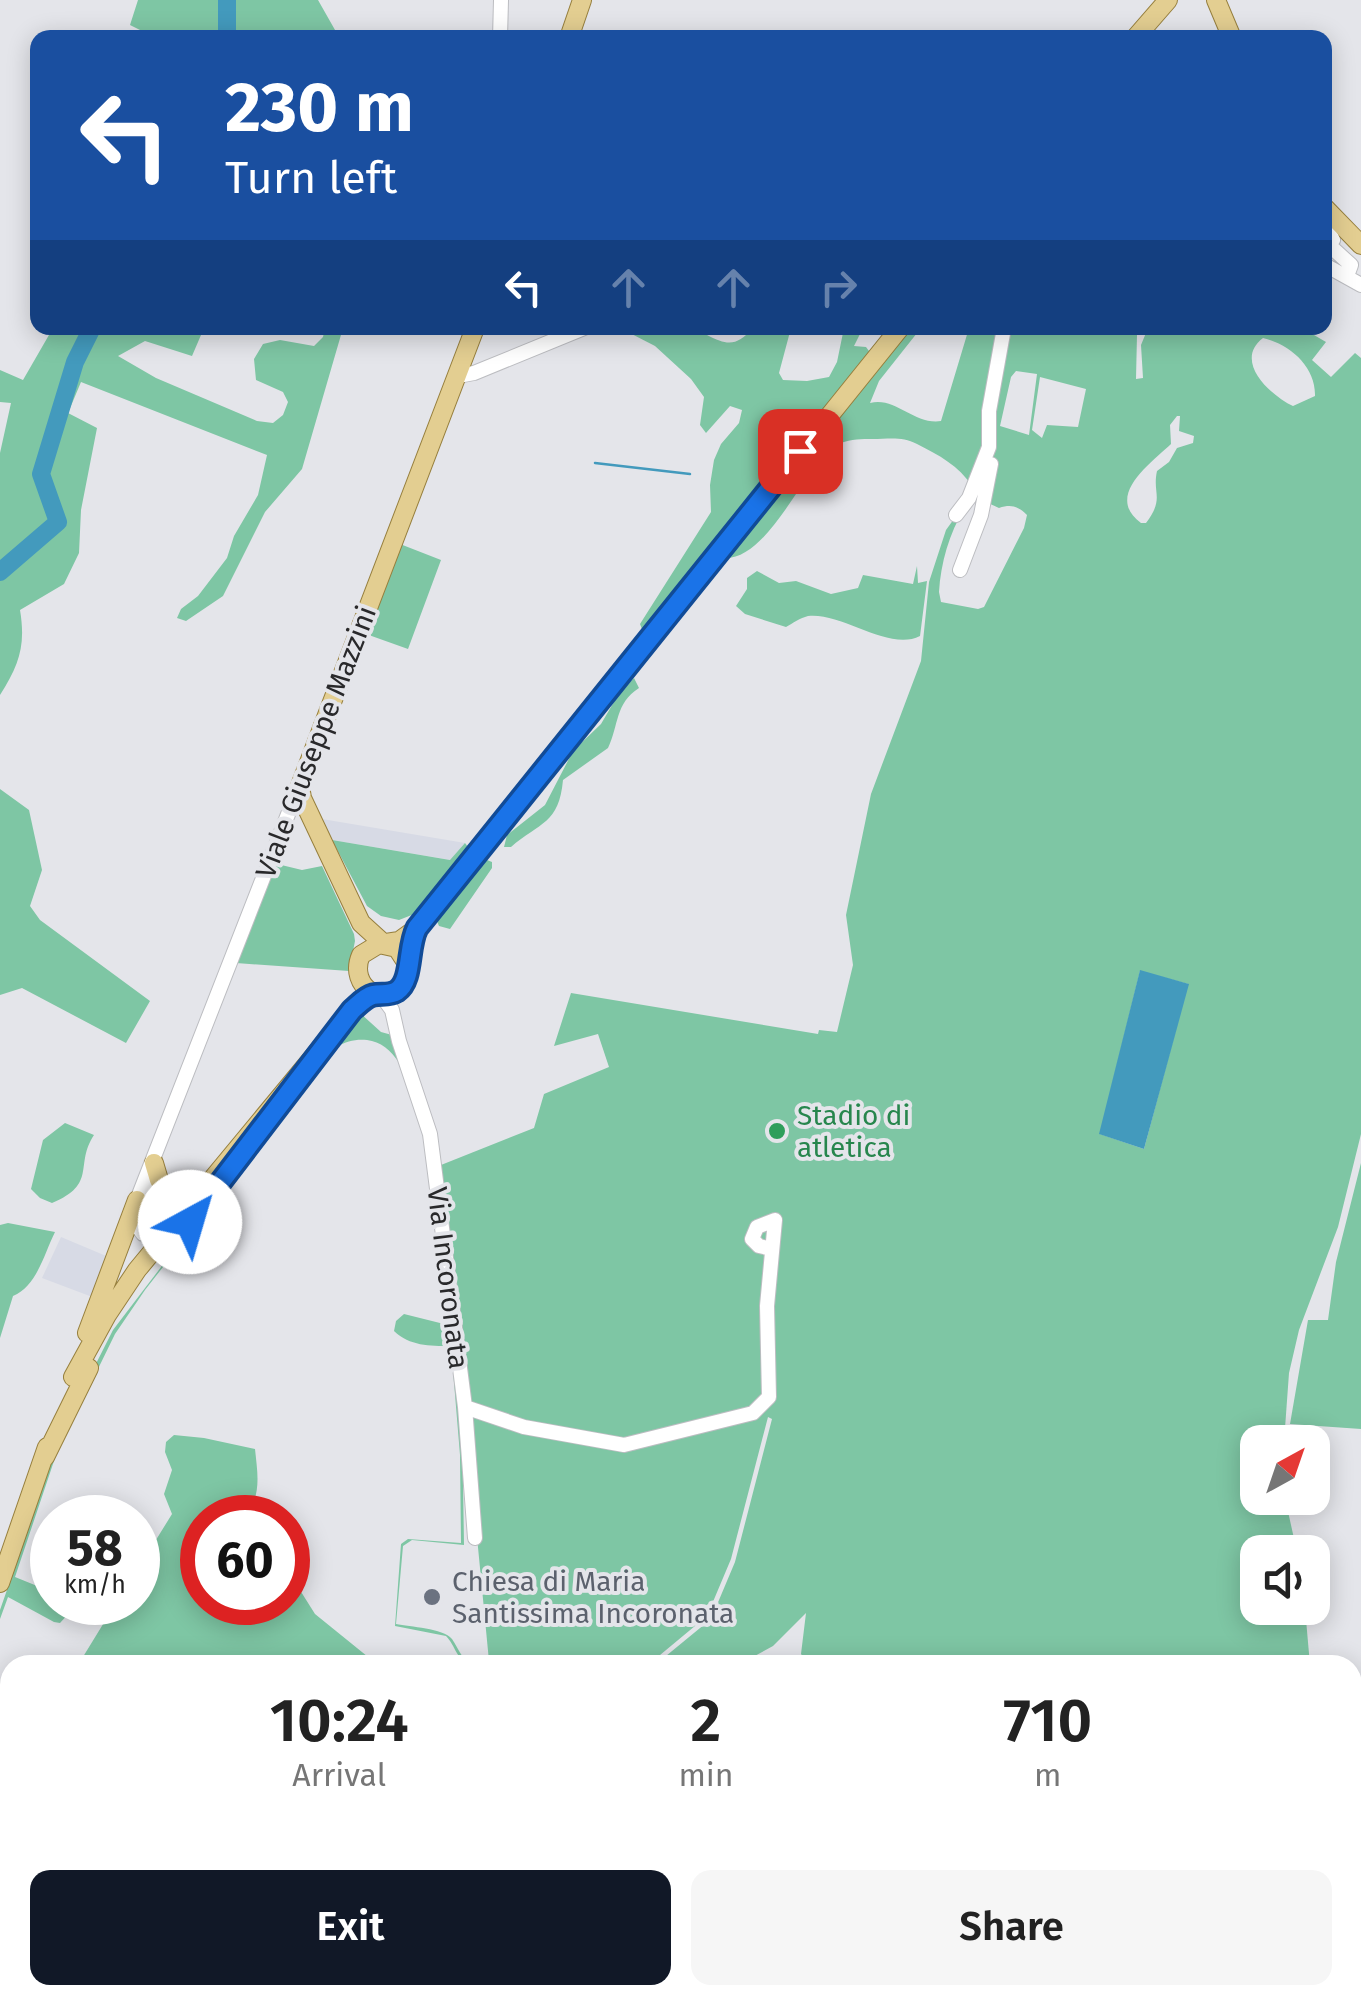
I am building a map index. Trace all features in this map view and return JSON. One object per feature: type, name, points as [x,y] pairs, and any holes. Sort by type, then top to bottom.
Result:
[{"type":"main road","points":[[573,30],[582,0]]},
{"type":"main road","points":[[1218,1],[1229,30]]},
{"type":"main road","points":[[1142,30],[1163,4]]},
{"type":"main road","points":[[1332,220],[1361,245]]},
{"type":"main road","name":"Viale Giuseppe Mazzini","points":[[300,790],[472,335]]},
{"type":"main road","points":[[360,958],[369,947],[399,941],[417,928],[894,335]]},
{"type":"main road","points":[[300,790],[361,924],[384,943],[400,950],[408,965]]},
{"type":"main road","points":[[352,1010],[360,988],[361,924]]},
{"type":"main road","points":[[73,1377],[128,1283],[352,1010],[369,996],[400,988],[408,976],[409,950],[417,928]]},
{"type":"main road","points":[[359,979],[368,990],[380,995]]},
{"type":"main road","points":[[44,1457],[124,1306],[236,1164],[292,1084]]},
{"type":"main road","points":[[155,1160],[160,1180],[171,1191],[188,1192],[208,1182]]},
{"type":"main road","points":[[0,1584],[50,1433],[137,1200]]},
{"type":"street","points":[[500,30],[501,0]]},
{"type":"street","points":[[1332,249],[1351,265],[1347,276]]},
{"type":"street","points":[[1332,269],[1361,285]]},
{"type":"street","points":[[458,376],[567,335]]},
{"type":"street","points":[[956,514],[969,498],[989,448],[989,411],[1003,335]]},
{"type":"street","points":[[960,570],[981,516],[997,444],[990,426]]},
{"type":"street","name":"Viale Giuseppe Mazzini","points":[[155,1160],[151,1186],[159,1221],[150,1232],[141,1233],[135,1226],[137,1200],[300,790]]},
{"type":"street","points":[[286,819],[294,813],[309,812]]},
{"type":"street","name":"Via Incoronata","points":[[396,1022],[400,988]]},
{"type":"street","name":"Via Incoronata","points":[[380,995],[390,1005],[430,1134],[465,1407],[475,1538]]},
{"type":"street","points":[[465,1407],[524,1427],[624,1445],[753,1412],[769,1397],[767,1306],[772,1249]]},
{"type":"shaded area","points":[[322,819],[465,843],[451,860],[332,840]]},
{"type":"shaded area","points":[[61,1237],[111,1258],[95,1298],[42,1278]]},
{"type":"green space","points":[[138,0],[318,0],[335,30],[140,30],[130,25]]},
{"type":"green space","points":[[49,335],[201,335],[192,356],[145,341],[118,356],[156,378],[257,421],[273,423],[283,415],[288,402],[283,392],[256,380],[254,359],[263,344],[280,340],[314,346],[323,335],[341,335],[302,469],[265,512],[223,596],[186,621],[177,618],[181,609],[198,596],[227,558],[234,536],[258,495],[267,455],[81,382],[68,413],[97,428],[81,510],[79,553],[64,584],[20,610],[19,655],[0,695],[0,453],[11,403],[0,402],[0,370],[23,380]]},
{"type":"green space","points":[[634,335],[707,335],[732,342],[745,335],[789,335],[779,373],[783,380],[807,381],[829,377],[837,362],[843,335],[860,335],[854,346],[866,347],[872,355],[645,637],[640,624],[711,512],[714,460],[721,444],[739,423],[742,410],[730,406],[706,433],[700,425],[704,397],[691,379],[655,346]]},
{"type":"green space","points":[[901,335],[915,335],[879,381],[870,403],[888,403],[931,421],[941,421],[967,335],[1001,335],[990,402],[1003,335],[1137,335],[1136,379],[1143,378],[1141,345],[1145,335],[1314,335],[1326,342],[1312,360],[1331,377],[1355,353],[1361,358],[1361,1134],[1338,1227],[1299,1330],[1289,1373],[1285,1425],[1240,1425],[1240,1515],[1289,1515],[1293,1535],[1240,1535],[1240,1625],[1306,1625],[1309,1655],[802,1655],[806,1613],[773,1646],[756,1655],[667,1655],[711,1619],[735,1562],[772,1419],[768,1417],[731,1559],[707,1616],[660,1655],[488,1655],[441,1165],[534,1128],[544,1094],[609,1067],[598,1034],[554,1046],[571,993],[818,1034],[819,1030],[837,1032],[853,965],[846,915],[871,794],[921,661],[929,582],[946,530],[982,471],[989,447],[989,420],[986,447],[972,486],[948,462],[911,441],[890,438],[841,443],[814,469],[756,545],[739,555],[722,558]],"holes":[[[1263,338],[1300,358],[1311,376],[1315,396],[1293,406],[1265,386],[1253,367],[1252,357]],[[1016,371],[1037,374],[1029,435],[1000,426],[1011,377]],[[1040,377],[1086,389],[1078,427],[1047,425],[1042,438],[1032,430]],[[1180,416],[1179,431],[1194,436],[1193,443],[1177,448],[1169,462],[1157,471],[1157,502],[1146,523],[1141,523],[1131,513],[1129,491],[1143,470],[1171,444],[1170,425]],[[973,496],[999,508],[1014,507],[1027,515],[984,607],[941,602],[942,567],[959,518]],[[1140,971],[1188,984],[1144,1149],[1100,1134]]]},
{"type":"green space","points":[[400,544],[441,560],[408,649],[366,634]]},
{"type":"green space","points":[[917,566],[918,583],[927,581],[920,636],[908,640],[880,636],[821,616],[808,616],[786,627],[745,614],[736,606],[747,589],[747,578],[757,571],[779,583],[796,581],[831,594],[858,588],[863,575],[913,584]]},
{"type":"green space","points":[[634,678],[639,688],[626,700],[608,748],[563,780],[557,806],[546,821],[511,847],[504,847],[507,835],[545,805],[573,751],[601,724],[618,695]]},
{"type":"green space","points":[[0,789],[29,810],[42,870],[30,906],[40,920],[150,1001],[126,1043],[22,988],[0,995]]},
{"type":"green space","points":[[332,840],[450,860],[465,843],[471,851],[427,909],[399,920],[381,916],[367,906]]},
{"type":"green space","points":[[487,860],[492,862],[492,868],[450,929],[439,926],[436,919]]},
{"type":"green space","points":[[273,863],[302,870],[322,866],[354,934],[349,971],[236,963]]},
{"type":"green space","points":[[360,1013],[381,1032],[392,1035],[406,1077],[385,1047],[363,1040],[337,1047],[145,1290],[115,1334],[40,1495],[63,1429],[113,1330],[332,1043],[346,1036]]},
{"type":"green space","points":[[419,1116],[425,1134],[462,1419],[464,1545],[412,1540],[403,1546],[396,1624],[448,1635],[461,1655],[446,1636],[395,1626],[401,1544],[408,1539],[461,1543],[460,1455],[451,1346],[413,1342],[394,1331],[396,1321],[404,1314],[448,1325]]},
{"type":"green space","points":[[65,1123],[94,1135],[80,1181],[75,1189],[52,1203],[31,1189],[43,1140]]},
{"type":"green space","points":[[1361,1163],[1361,1429],[1290,1424],[1308,1320],[1328,1320],[1336,1262]]},
{"type":"green space","points":[[0,1225],[55,1232],[34,1277],[13,1296],[0,1338]]},
{"type":"green space","points":[[174,1435],[255,1449],[255,1495],[180,1495],[180,1625],[310,1625],[310,1606],[366,1655],[84,1655],[103,1625],[160,1625],[160,1533],[172,1514],[164,1494],[172,1470],[165,1452],[166,1442]]},
{"type":"green space","points":[[30,1524],[15,1577],[30,1583],[30,1609],[8,1597],[0,1619]]},
{"type":"water","points":[[1140,970],[1189,984],[1144,1149],[1099,1134]]},
{"type":"waterway","points":[[227,0],[227,30]]},
{"type":"waterway","points":[[0,572],[58,522],[41,474],[75,362],[88,335]]},
{"type":"waterway","points":[[595,463],[690,474]]},
{"type":"place","name":"Stadio di atletica","points":[[777,1131]]},
{"type":"place","name":"Chiesa di Maria Santissima Incoronata","points":[[432,1597]]},
{"type":"route","points":[[190,1222],[352,1010],[369,996],[391,994],[403,986],[417,928],[800,451]]}]
